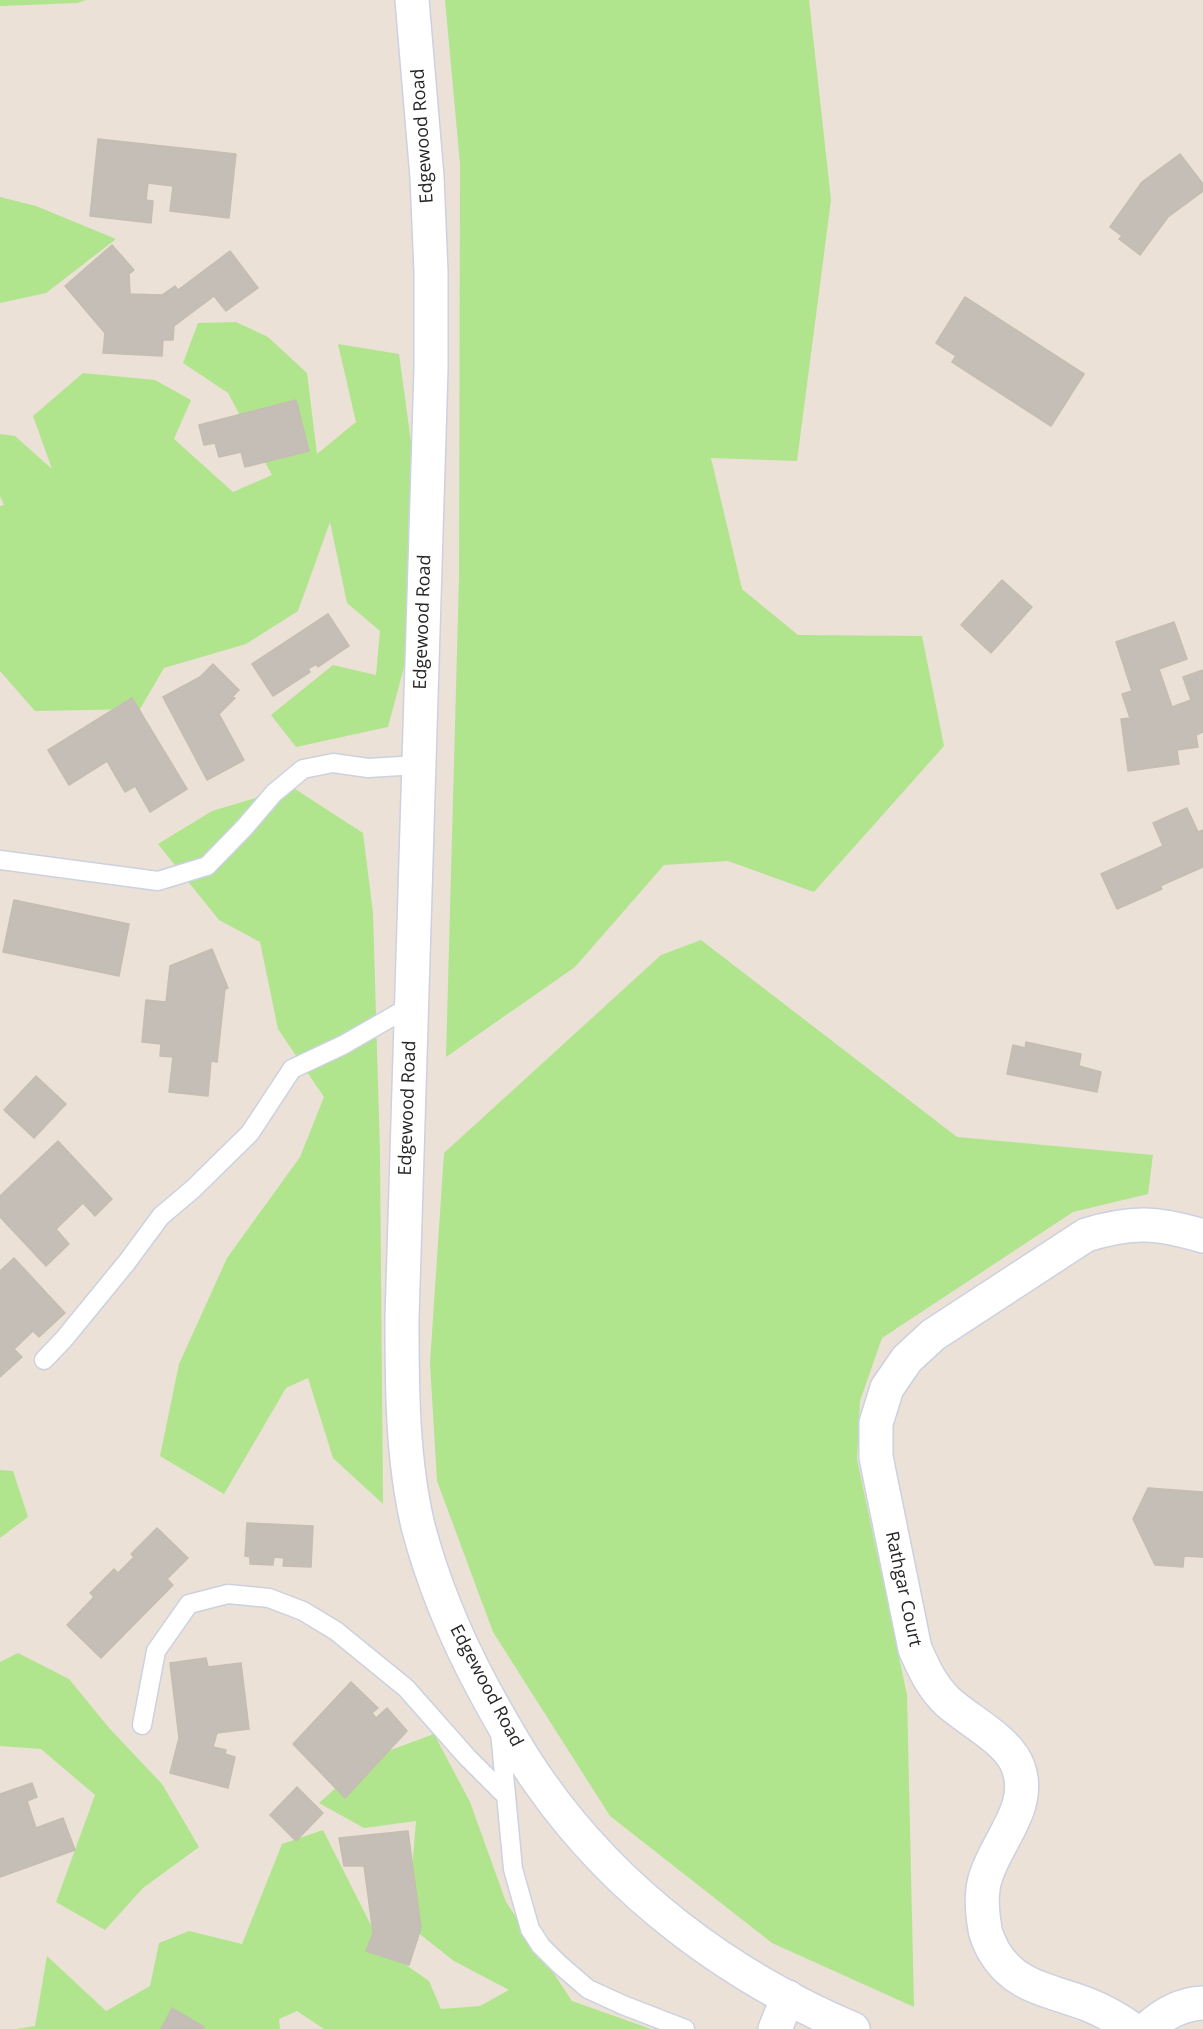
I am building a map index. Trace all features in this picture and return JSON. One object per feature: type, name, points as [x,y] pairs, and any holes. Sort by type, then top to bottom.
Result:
[{"type":"main road","name":"Edgewood Road","points":[[412,0],[427,167],[431,272],[431,369],[402,1318],[402,1388],[406,1456],[418,1525],[438,1588],[463,1651],[499,1719],[546,1791],[580,1835],[628,1884],[674,1924],[726,1962],[827,2018],[854,2029]]},
{"type":"main road","name":"Rathgar Court","points":[[1132,2029],[1115,2017],[1087,2004],[1050,1993],[1020,1980],[999,1961],[986,1936],[981,1906],[984,1878],[995,1851],[1011,1826],[1020,1804],[1021,1783],[1016,1762],[1002,1745],[947,1701],[928,1678],[915,1649],[876,1457],[876,1423],[887,1388],[907,1359],[933,1335],[1086,1235],[1114,1227],[1144,1224],[1173,1227],[1203,1236]]},
{"type":"main road","points":[[776,2029],[788,1997]]},
{"type":"main road","points":[[1147,2029],[1176,2008],[1203,2003]]},
{"type":"main road","points":[[1194,2029],[1203,2021]]},
{"type":"lane","points":[[0,860],[158,881],[207,866],[274,793],[303,769],[333,763],[368,768],[418,765]]},
{"type":"lane","points":[[44,1360],[127,1262],[161,1216],[193,1189],[250,1133],[292,1069],[343,1045],[411,1006]]},
{"type":"lane","points":[[142,1725],[156,1652],[189,1604],[228,1594],[269,1598],[303,1611],[336,1631],[406,1688],[467,1757],[506,1796]]},
{"type":"lane","points":[[499,1719],[513,1869],[530,1929],[541,1946],[558,1964],[588,1989],[685,2029]]},
{"type":"green space","points":[[0,0],[86,0],[77,3],[0,6]]},
{"type":"green space","points":[[445,0],[809,0],[831,200],[797,461],[711,458],[742,589],[798,635],[922,636],[944,746],[814,892],[728,861],[664,865],[575,967],[446,1057],[459,578],[460,164]]},
{"type":"green space","points":[[0,197],[36,206],[116,239],[46,293],[0,303]]},
{"type":"green space","points":[[236,322],[268,337],[307,373],[317,454],[356,422],[338,344],[399,354],[412,449],[408,533],[411,641],[388,727],[296,747],[271,715],[333,665],[376,675],[380,631],[347,603],[330,522],[298,611],[246,644],[164,668],[140,709],[35,711],[0,671],[0,506],[4,505],[0,496],[0,434],[15,436],[52,469],[33,416],[83,373],[155,380],[191,400],[174,439],[233,492],[272,475],[228,393],[183,363],[198,323]]},
{"type":"green space","points":[[292,787],[363,833],[373,913],[380,1153],[383,1504],[333,1458],[308,1378],[286,1388],[224,1494],[160,1456],[179,1364],[227,1258],[300,1157],[324,1097],[278,1029],[260,942],[219,920],[158,844],[212,811]]},
{"type":"green space","points":[[701,940],[957,1137],[1153,1155],[1148,1194],[1073,1212],[882,1338],[860,1401],[857,1459],[907,1695],[914,2007],[772,1943],[610,1816],[493,1632],[437,1481],[430,1363],[444,1153],[661,955]]},
{"type":"green space","points":[[0,1470],[13,1471],[28,1517],[0,1538]]},
{"type":"green space","points":[[18,1653],[69,1679],[110,1729],[162,1784],[199,1847],[143,1888],[105,1930],[56,1902],[95,1795],[41,1749],[0,1746],[0,1662]]},
{"type":"green space","points":[[434,1734],[470,1802],[506,1902],[572,2001],[651,2029],[324,2029],[297,2011],[279,2019],[280,2029],[16,2029],[35,2026],[47,1956],[106,2011],[150,1986],[159,1943],[189,1931],[242,1944],[282,1844],[323,1830],[383,1949],[429,1981],[441,2009],[480,2006],[509,1990],[454,1961],[403,1921],[411,1882],[416,1821],[364,1828],[319,1803],[369,1758]]},
{"type":"building","points":[[98,139],[236,154],[229,218],[170,211],[173,186],[148,183],[146,200],[153,201],[151,223],[90,216]]},
{"type":"building","points":[[1180,154],[1203,184],[1203,191],[1168,217],[1140,255],[1119,239],[1122,236],[1110,227],[1142,182]]},
{"type":"building","points":[[112,245],[134,270],[129,274],[130,294],[162,295],[175,286],[178,290],[230,251],[258,288],[226,311],[214,296],[174,326],[173,340],[163,340],[162,356],[103,353],[105,333],[65,286]]},
{"type":"building","points":[[965,297],[1084,374],[1051,426],[952,362],[956,356],[936,343]]},
{"type":"building","points":[[296,400],[309,451],[245,467],[241,452],[219,457],[215,443],[204,445],[199,425]]},
{"type":"building","points":[[1002,580],[1032,607],[991,653],[961,625]]},
{"type":"building","points":[[328,614],[349,646],[318,667],[316,664],[308,669],[310,672],[273,696],[252,664]]},
{"type":"building","points":[[1174,622],[1187,659],[1159,669],[1172,707],[1191,700],[1183,677],[1203,670],[1203,732],[1196,735],[1198,747],[1177,750],[1179,764],[1128,771],[1121,719],[1130,718],[1122,694],[1132,691],[1116,642]]},
{"type":"building","points":[[213,664],[239,690],[232,697],[235,698],[219,714],[244,760],[207,780],[163,697],[200,677]]},
{"type":"building","points":[[132,698],[187,789],[150,812],[135,786],[125,792],[107,761],[69,785],[48,750]]},
{"type":"building","points":[[1187,808],[1198,832],[1203,830],[1203,867],[1117,909],[1101,874],[1163,846],[1153,823]]},
{"type":"building","points":[[14,900],[129,924],[119,976],[3,952]]},
{"type":"building","points":[[212,949],[228,988],[225,989],[217,1062],[211,1061],[208,1096],[169,1092],[173,1057],[160,1056],[161,1044],[142,1042],[146,1000],[166,1002],[170,966]]},
{"type":"building","points":[[1026,1042],[1081,1054],[1079,1066],[1101,1072],[1097,1092],[1007,1074],[1013,1045],[1025,1048]]},
{"type":"building","points":[[36,1076],[66,1104],[34,1138],[4,1110]]},
{"type":"building","points":[[58,1141],[112,1199],[95,1216],[83,1203],[56,1229],[69,1244],[46,1266],[0,1217],[0,1196]]},
{"type":"building","points":[[14,1258],[65,1313],[39,1337],[33,1331],[14,1349],[22,1357],[0,1377],[0,1271]]},
{"type":"building","points":[[1148,1488],[1203,1492],[1203,1557],[1184,1556],[1183,1567],[1155,1565],[1133,1519]]},
{"type":"building","points":[[247,1523],[313,1526],[311,1567],[283,1566],[284,1558],[274,1557],[273,1565],[250,1564],[250,1557],[245,1556]]},
{"type":"building","points":[[157,1528],[188,1558],[167,1579],[173,1585],[101,1658],[67,1625],[94,1597],[90,1593],[114,1569],[118,1573],[134,1557],[131,1554]]},
{"type":"building","points":[[206,1658],[208,1667],[241,1663],[249,1729],[217,1733],[213,1747],[226,1750],[225,1754],[235,1757],[228,1788],[170,1773],[179,1738],[170,1663]]},
{"type":"building","points":[[351,1682],[378,1708],[372,1713],[376,1718],[387,1708],[407,1731],[345,1798],[293,1744]]},
{"type":"building","points":[[32,1783],[37,1797],[27,1801],[36,1828],[63,1818],[75,1850],[0,1877],[0,1794]]},
{"type":"building","points":[[297,1787],[323,1813],[296,1841],[270,1815]]},
{"type":"building","points":[[408,1831],[421,1928],[409,1965],[366,1951],[373,1933],[364,1866],[344,1866],[339,1838]]},
{"type":"building","points":[[172,2008],[204,2027],[202,2029],[161,2029]]}]
